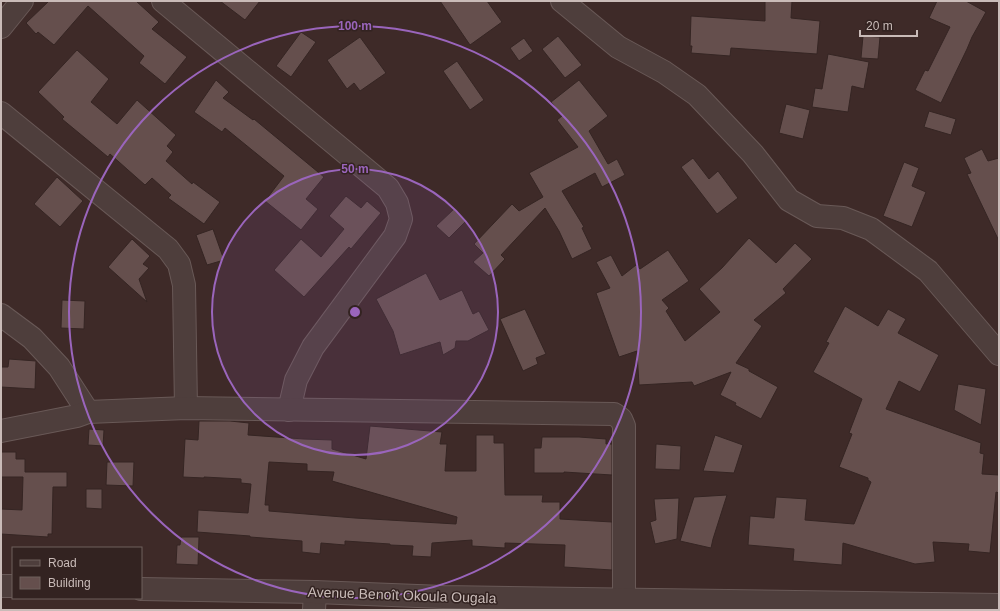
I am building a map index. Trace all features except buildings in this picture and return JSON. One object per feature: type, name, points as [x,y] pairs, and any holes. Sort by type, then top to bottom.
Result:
[{"type":"street","points":[[1,27],[22,1]]},
{"type":"street","points":[[163,1],[388,188],[397,203],[401,219],[395,236],[313,347],[296,380],[289,410]]},
{"type":"street","points":[[562,1],[618,47],[664,72],[697,95],[753,154],[789,200],[818,216],[843,218],[871,229],[928,271],[999,354]]},
{"type":"street","points":[[1,113],[168,248],[179,264],[184,284],[186,408]]},
{"type":"street","points":[[1,315],[32,338],[59,367],[88,412]]},
{"type":"street","points":[[1,431],[77,416],[88,412],[186,408],[614,414],[621,419],[624,426],[624,600]]},
{"type":"street","points":[[1,586],[12,586]]},
{"type":"street","name":"Avenue Benoît Okoula Ougala","points":[[142,589],[314,601],[443,597],[999,605]]}]
